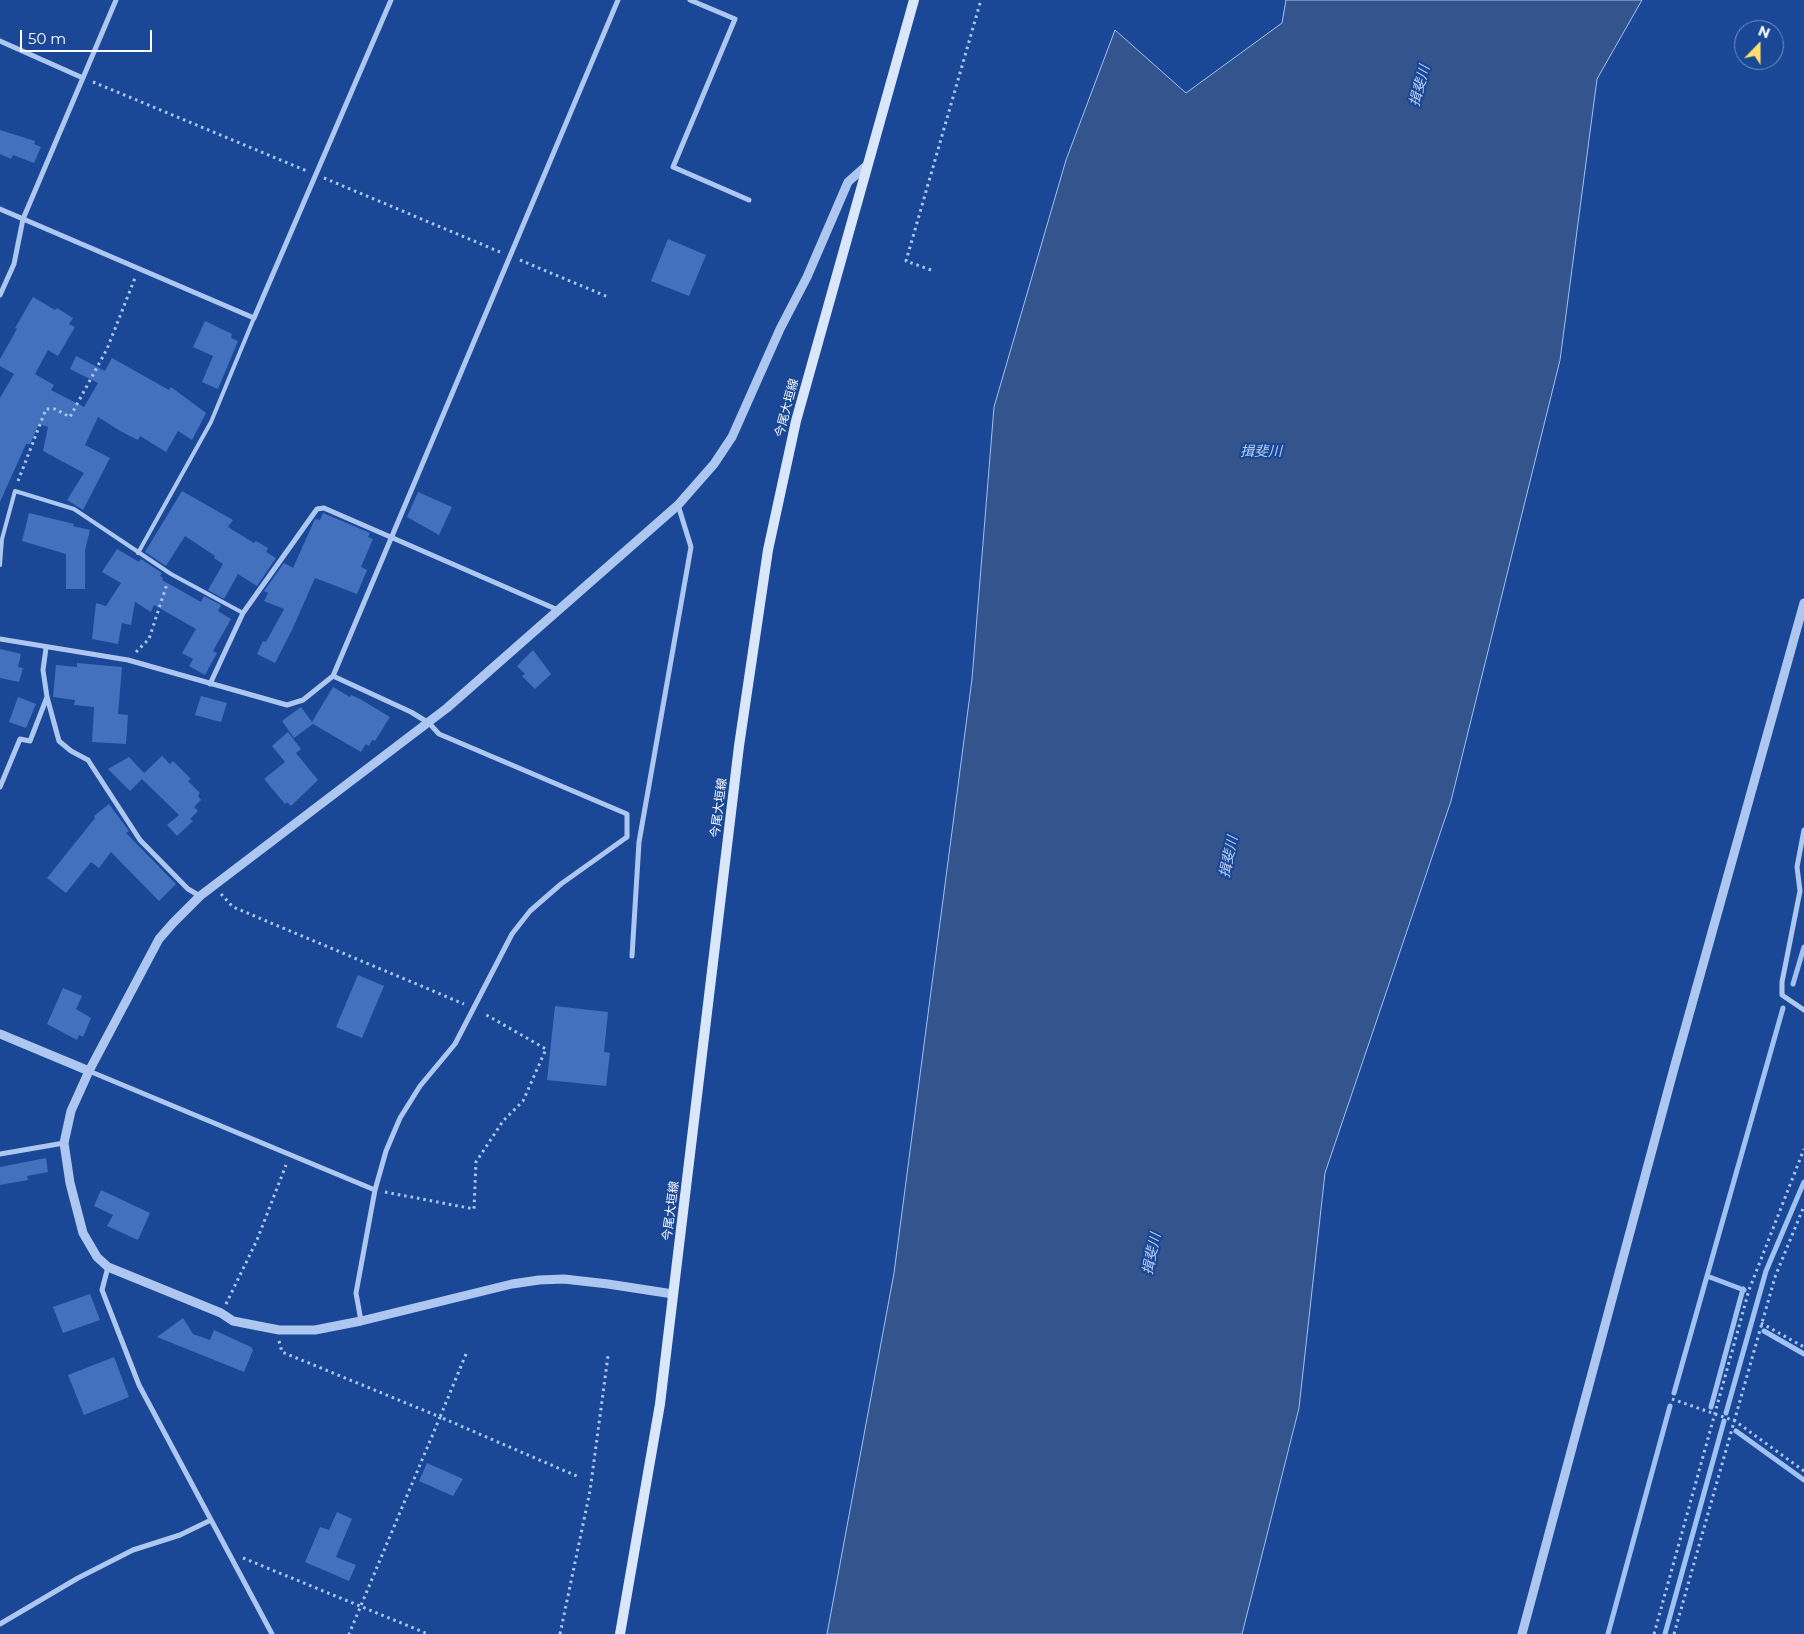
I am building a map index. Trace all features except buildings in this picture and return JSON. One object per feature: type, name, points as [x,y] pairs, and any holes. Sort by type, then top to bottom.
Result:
[{"type":"main road","name":"今尾大垣線","points":[[620,1634],[657,1423],[735,775],[768,550],[796,421],[914,0]]},
{"type":"street","points":[[0,295],[14,264],[23,219],[116,0]]},
{"type":"street","points":[[0,209],[254,318],[391,0]]},
{"type":"street","points":[[0,639],[128,660],[287,705],[303,700],[333,676],[618,0]]},
{"type":"street","points":[[690,0],[734,19],[672,168],[749,200]]},
{"type":"street","points":[[0,41],[83,78]]},
{"type":"street","points":[[673,1294],[582,1281],[539,1280],[512,1284],[361,1321],[315,1330],[279,1330],[233,1321],[221,1313],[108,1266],[97,1257],[83,1233],[70,1183],[64,1143],[71,1111],[89,1071],[159,939],[200,896],[429,723],[678,505],[714,464],[732,437],[780,329],[807,277],[848,182],[866,166]]},
{"type":"street","points":[[632,956],[639,842],[691,547],[678,505]]},
{"type":"street","points":[[210,684],[243,613],[317,509],[324,508],[558,610]]},
{"type":"street","points":[[1522,1634],[1670,1081],[1804,603]]},
{"type":"street","points":[[46,648],[43,670],[47,697],[59,741],[71,751],[88,760],[140,840],[188,889],[200,896]]},
{"type":"street","points":[[333,676],[411,712],[429,723],[439,734],[627,814],[627,837],[561,884],[530,911],[512,934],[455,1044],[420,1086],[400,1118],[386,1151],[375,1190],[356,1292],[361,1321]]},
{"type":"street","points":[[0,787],[20,739],[30,741],[47,697]]},
{"type":"street","points":[[1804,830],[1797,867],[1800,891],[1782,982],[1782,995],[1804,1010]]},
{"type":"street","points":[[0,1034],[375,1190]]},
{"type":"street","points":[[0,1154],[64,1143]]},
{"type":"street","points":[[108,1266],[102,1290],[139,1385],[272,1634]]},
{"type":"street","points":[[0,1624],[78,1578],[133,1550],[180,1535],[211,1520]]},
{"type":"lane","points":[[138,553],[211,422],[254,318]]},
{"type":"lane","points":[[0,565],[1,539],[15,491],[74,509],[171,574],[243,613]]},
{"type":"path","points":[[931,270],[906,261],[981,0]]},
{"type":"path","points":[[83,78],[608,297]]},
{"type":"path","points":[[15,491],[46,409],[55,409],[70,417],[107,349],[139,268]]},
{"type":"path","points":[[128,660],[148,640],[171,574]]},
{"type":"path","points":[[213,886],[233,907],[475,1008],[546,1049],[523,1101],[504,1121],[476,1162],[474,1209],[375,1190]]},
{"type":"path","points":[[1654,1634],[1749,1290],[1804,1149]]},
{"type":"path","points":[[221,1313],[258,1240],[290,1155]]},
{"type":"path","points":[[1674,1634],[1761,1323],[1775,1277],[1804,1206]]},
{"type":"path","points":[[1761,1323],[1804,1347]]},
{"type":"path","points":[[279,1330],[282,1352],[440,1417],[578,1477]]},
{"type":"path","points":[[349,1634],[466,1354]]},
{"type":"path","points":[[560,1634],[590,1490],[608,1356]]},
{"type":"path","points":[[1672,1399],[1735,1421],[1804,1471]]},
{"type":"path","points":[[233,1560],[246,1557],[428,1634]]},
{"type":"water","name":"揖斐川","points":[[1286,0],[1642,0],[1597,79],[1560,360],[1451,801],[1325,1173],[1299,1408],[1242,1634],[827,1634],[894,1273],[972,679],[994,407],[1066,160],[1115,30],[1186,93],[1282,23]]},
{"type":"waterway","points":[[1793,984],[1804,947]]},
{"type":"waterway","points":[[1744,1290],[1707,1276],[1783,1008]]},
{"type":"waterway","points":[[1726,1413],[1766,1271],[1804,1182]]},
{"type":"waterway","points":[[1674,1393],[1707,1276]]},
{"type":"waterway","points":[[1711,1407],[1743,1289]]},
{"type":"waterway","points":[[1764,1331],[1804,1354]]},
{"type":"waterway","points":[[1608,1634],[1670,1406]]},
{"type":"waterway","points":[[1665,1634],[1724,1421]]},
{"type":"waterway","points":[[1736,1431],[1804,1480]]}]
